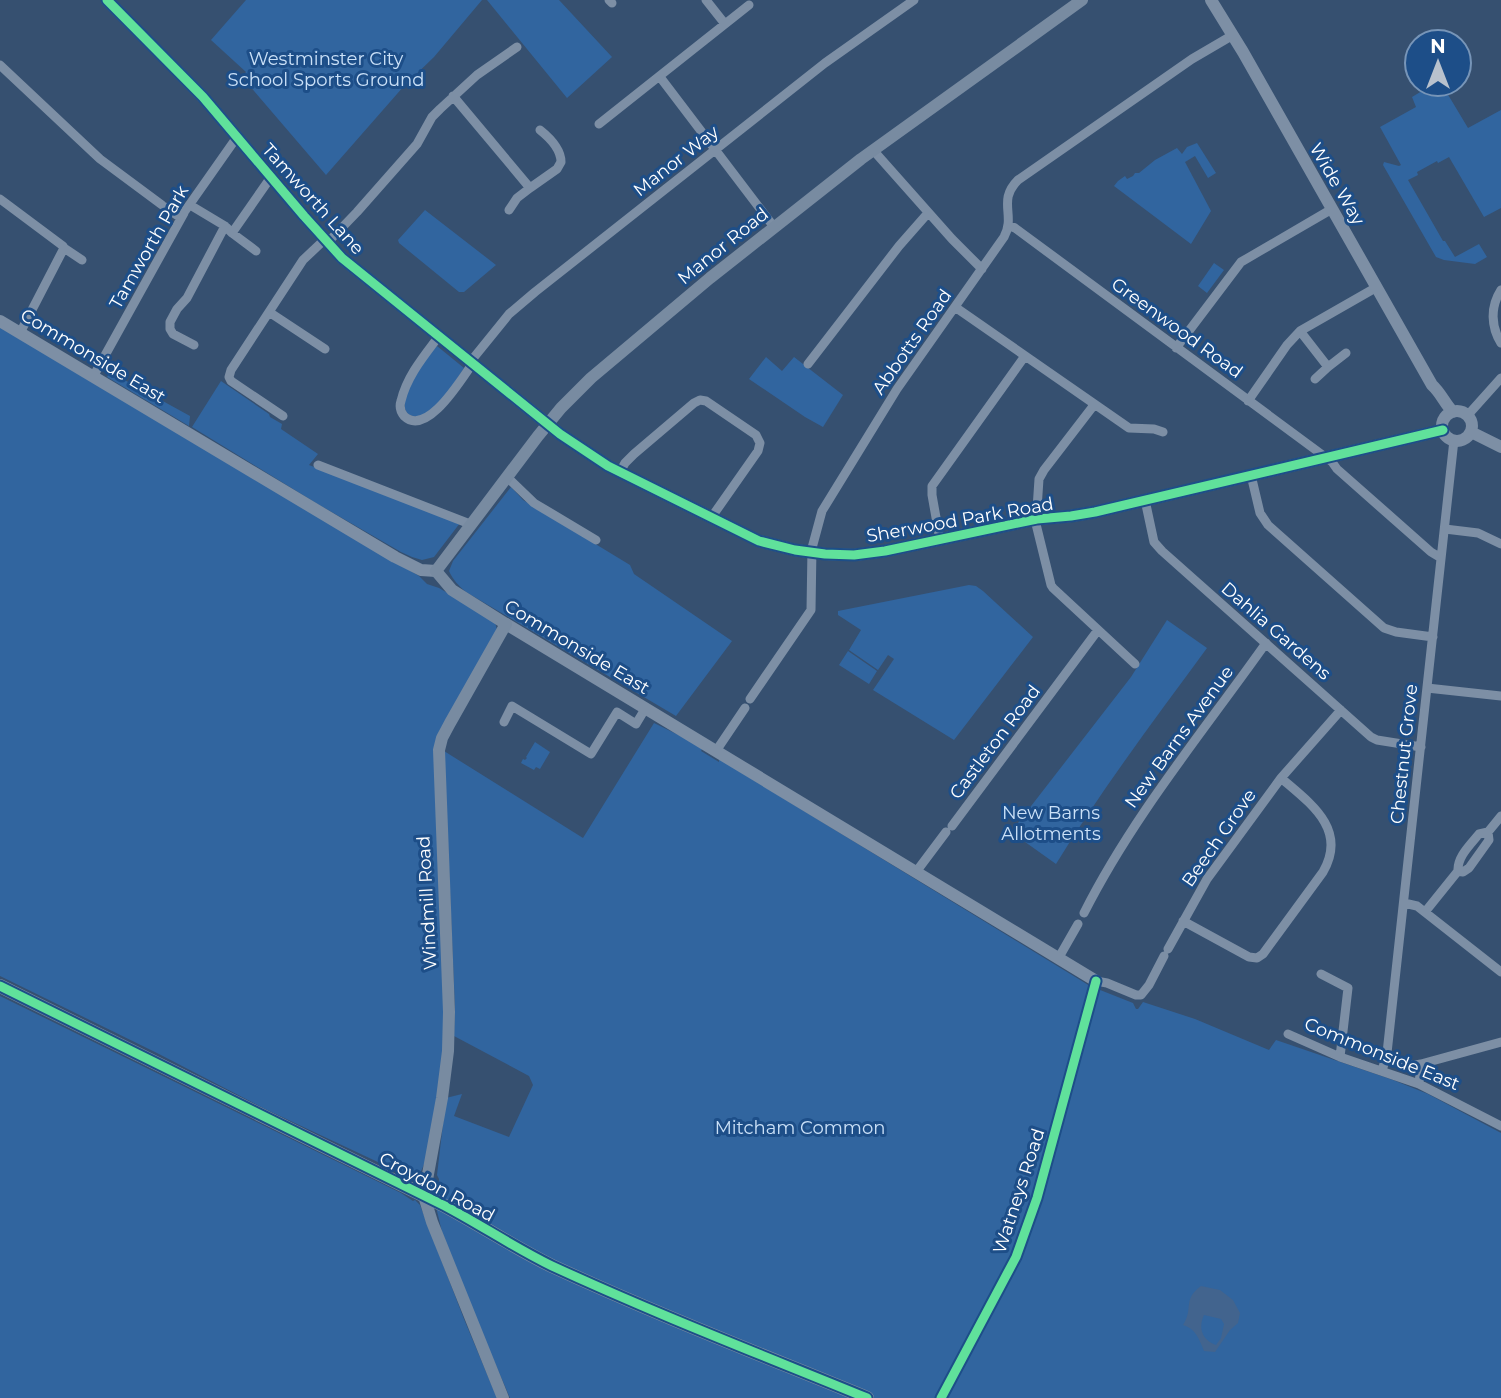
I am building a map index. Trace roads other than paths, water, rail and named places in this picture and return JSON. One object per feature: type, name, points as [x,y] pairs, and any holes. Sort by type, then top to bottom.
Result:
[{"type":"main road","name":"Manor Road","points":[[436,571],[547,424],[591,378],[674,307],[873,150],[1082,0]]},
{"type":"main road","name":"Commonside East","points":[[436,571],[452,590],[506,624]]},
{"type":"main road","name":"Windmill Road","points":[[424,1196],[449,1046],[439,750],[446,730],[506,624]]},
{"type":"main road","name":"Croydon Road","points":[[0,986],[424,1196],[551,1265],[867,1398]]},
{"type":"main road","points":[[424,1196],[503,1398]]},
{"type":"street","name":"Tamworth Lane","points":[[107,0],[203,97],[326,241],[349,264],[547,424]]},
{"type":"street","points":[[706,0],[725,24]]},
{"type":"street","name":"Manor Way","points":[[439,336],[409,378],[400,404],[401,412],[413,422],[419,422],[447,399],[504,320],[519,305],[825,63],[914,0]]},
{"type":"street","name":"Wide Way","points":[[1212,0],[1450,414]]},
{"type":"street","points":[[599,124],[749,5]]},
{"type":"street","name":"Abbotts Road","points":[[716,751],[811,610],[812,553],[819,518],[897,389],[1004,237],[1008,225],[1007,198],[1010,189],[1018,180],[1192,59],[1233,34]]},
{"type":"street","points":[[283,416],[234,384],[229,377],[231,370],[303,260],[338,232],[411,151],[432,117],[453,96],[517,47]]},
{"type":"street","points":[[0,65],[100,159],[163,206],[228,230],[256,251]]},
{"type":"street","points":[[660,77],[774,227]]},
{"type":"street","points":[[453,96],[530,188]]},
{"type":"street","points":[[509,210],[517,198],[557,169],[561,162],[559,152],[549,137],[540,130]]},
{"type":"street","name":"Tamworth Park","points":[[93,376],[185,212],[237,137]]},
{"type":"street","points":[[873,150],[928,214],[982,270]]},
{"type":"street","points":[[194,345],[173,334],[169,327],[170,320],[187,298],[228,230],[271,177]]},
{"type":"street","points":[[0,199],[82,260]]},
{"type":"street","points":[[1176,348],[1239,263],[1332,209]]},
{"type":"street","points":[[808,364],[904,240],[928,214]]},
{"type":"street","name":"Greenwood Road","points":[[1008,225],[1332,462],[1431,552],[1441,558]]},
{"type":"street","points":[[20,333],[64,248]]},
{"type":"street","points":[[1248,401],[1300,331],[1377,287]]},
{"type":"street","points":[[1501,290],[1496,298],[1493,317],[1495,332],[1501,343]]},
{"type":"street","points":[[955,307],[1129,428],[1163,432]]},
{"type":"street","points":[[269,312],[326,349]]},
{"type":"street","name":"Commonside East","points":[[0,321],[395,557],[421,570],[436,571]]},
{"type":"street","points":[[1300,331],[1328,367]]},
{"type":"street","points":[[1315,379],[1346,353]]},
{"type":"street","points":[[940,540],[932,486],[1024,356]]},
{"type":"street","points":[[1467,416],[1501,378]]},
{"type":"street","points":[[620,472],[634,454],[694,402],[706,401],[756,435],[760,443],[758,451],[711,518]]},
{"type":"street","points":[[1094,405],[1041,475],[1037,526],[1051,585],[1135,664]]},
{"type":"street","points":[[1462,412],[1472,424],[1471,432],[1465,439],[1448,438],[1443,430],[1443,423],[1450,414],[1462,412]]},
{"type":"street","name":"Sherwood Park Road","points":[[547,424],[583,451],[620,472],[759,541],[812,553],[842,555],[940,540],[1037,519],[1079,515],[1443,430]]},
{"type":"street","points":[[1471,432],[1501,447]]},
{"type":"street","name":"Chestnut Grove","points":[[1382,1071],[1387,1053],[1454,440]]},
{"type":"street","points":[[318,465],[470,524]]},
{"type":"street","points":[[1251,475],[1261,516],[1268,525],[1384,628],[1433,637]]},
{"type":"street","points":[[507,477],[534,503],[596,540]]},
{"type":"street","name":"Dahlia Gardens","points":[[1145,500],[1154,542],[1158,547],[1371,737],[1420,747]]},
{"type":"street","points":[[1445,529],[1478,533],[1501,544]]},
{"type":"street","name":"Commonside East","points":[[506,624],[1058,959],[1096,981],[1141,995]]},
{"type":"street","name":"Castleton Road","points":[[916,872],[1098,630]]},
{"type":"street","name":"New Barns Avenue","points":[[1084,913],[1136,823],[1266,643]]},
{"type":"street","points":[[1427,688],[1501,696]]},
{"type":"street","points":[[504,722],[512,706],[591,754],[617,712],[636,724],[645,709]]},
{"type":"street","name":"Beech Grove","points":[[1141,995],[1207,878],[1281,778],[1341,710]]},
{"type":"street","points":[[1183,921],[1249,957],[1257,958],[1263,954],[1323,872],[1330,848],[1326,824],[1313,806],[1281,778]]},
{"type":"street","points":[[1425,912],[1458,871],[1458,863],[1466,850],[1479,834],[1488,832],[1501,816]]},
{"type":"street","points":[[1404,903],[1414,905],[1425,912],[1501,972]]},
{"type":"street","points":[[1058,959],[1078,924]]},
{"type":"street","points":[[1321,974],[1348,988],[1340,1057]]},
{"type":"street","name":"Commonside East","points":[[1288,1034],[1340,1057],[1419,1084],[1501,1126]]},
{"type":"street","points":[[1387,1053],[1407,1066],[1501,1042]]},
{"type":"street","points":[[1419,1084],[1421,1064]]},
{"type":"park label","name":"Westminster City School Sports Ground","points":[[326,69]]},
{"type":"park label","name":"New Barns Allotments","points":[[1051,823]]},
{"type":"park label","name":"Mitcham Common","points":[[800,1128]]}]
